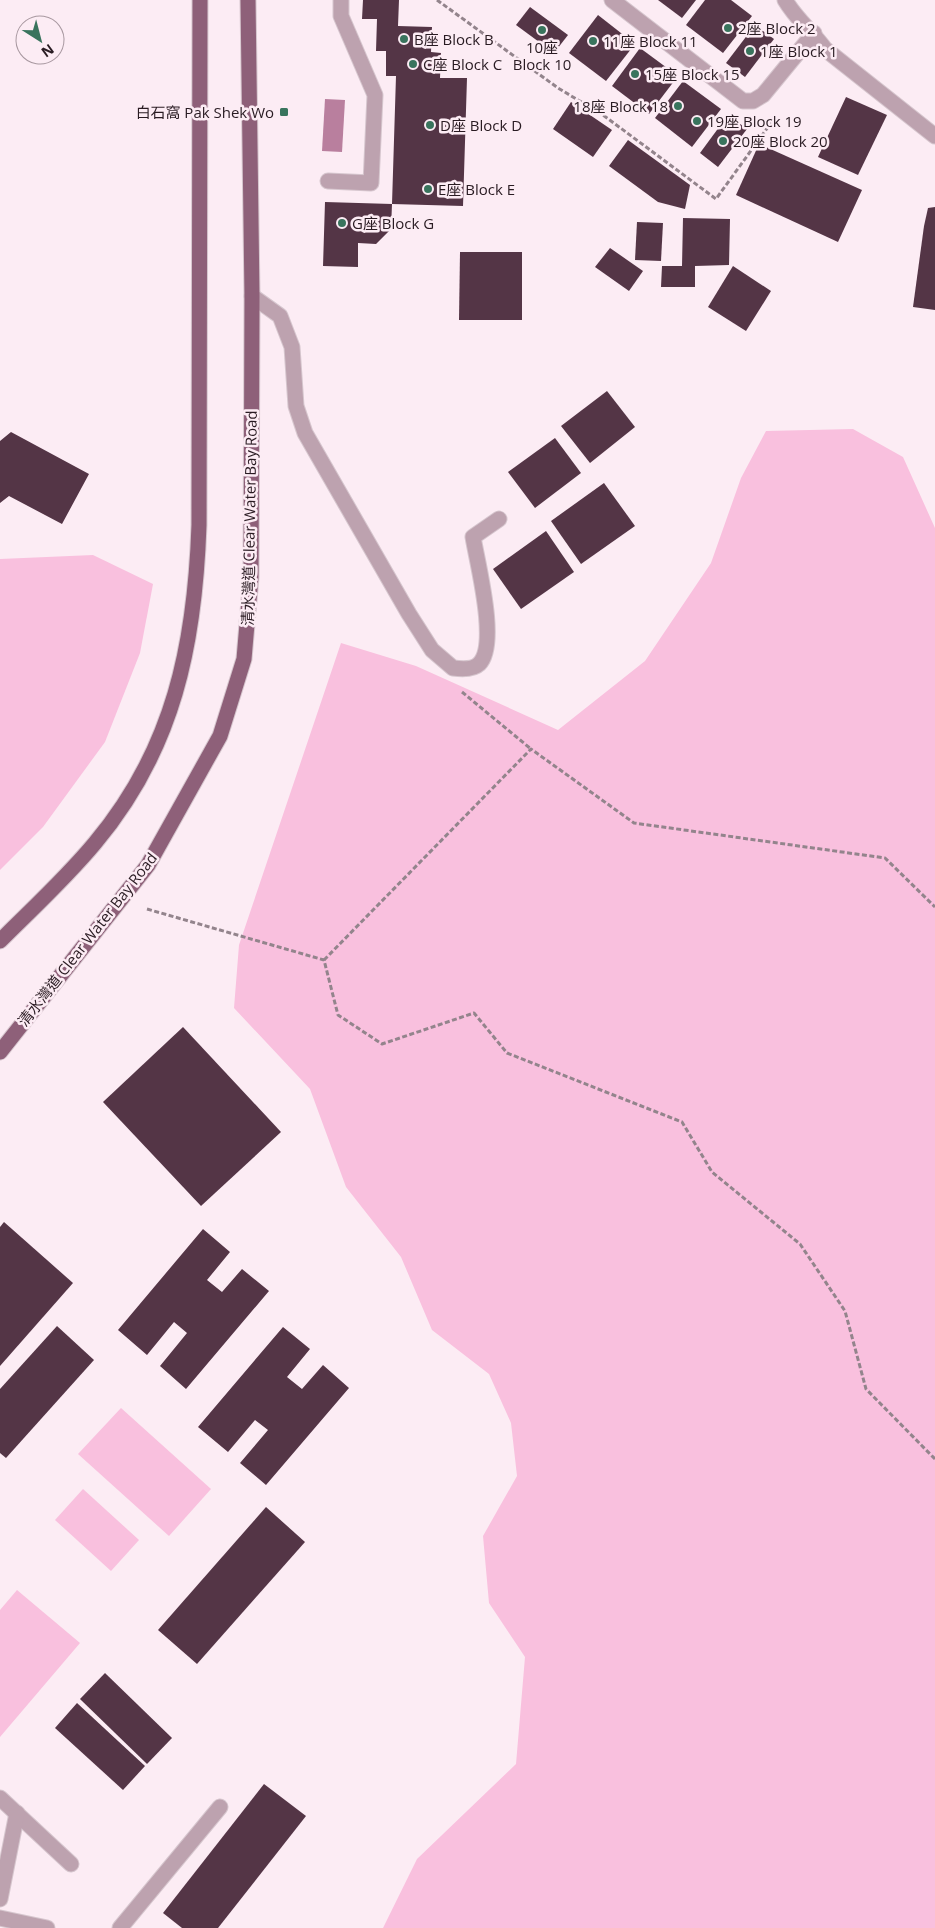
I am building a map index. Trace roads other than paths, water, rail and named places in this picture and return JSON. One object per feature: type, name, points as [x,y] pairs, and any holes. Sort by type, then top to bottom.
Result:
[{"type":"main road","points":[[0,941],[70,872],[122,808],[158,742],[169,716],[186,655],[197,574],[199,525],[200,0]]},
{"type":"main road","name":"清水灣道 Clear Water Bay Road","points":[[0,1052],[148,865],[220,736],[244,659],[250,586],[252,296],[248,0]]},
{"type":"street","points":[[328,181],[371,183],[375,94],[341,16],[341,0]]},
{"type":"street","points":[[612,0],[743,102],[753,101],[763,95],[814,33]]},
{"type":"street","points":[[785,0],[800,22],[814,33],[825,49],[935,136]]},
{"type":"street","points":[[252,296],[280,316],[289,339],[292,347],[296,406],[305,433],[409,614],[432,650],[453,668],[471,668],[479,664],[485,653],[486,610],[473,537],[499,519]]},
{"type":"street","points":[[0,1798],[71,1864]]},
{"type":"street","points":[[120,1928],[220,1807]]},
{"type":"street","points":[[0,1899],[17,1813]]},
{"type":"street","points":[[0,1918],[47,1928]]},
{"type":"place","name":"2座 Block 2","points":[[728,28]]},
{"type":"place","name":"10座 Block 10","points":[[542,30]]},
{"type":"place","name":"B座 Block B","points":[[404,39]]},
{"type":"place","name":"11座 Block 11","points":[[593,41]]},
{"type":"place","name":"1座 Block 1","points":[[750,51]]},
{"type":"place","name":"C座 Block C","points":[[413,64]]},
{"type":"place","name":"15座 Block 15","points":[[635,74]]},
{"type":"place","name":"18座 Block 18","points":[[678,106]]},
{"type":"place","name":"白石窩 Pak Shek Wo","points":[[284,112]]},
{"type":"place","name":"19座 Block 19","points":[[697,121]]},
{"type":"place","name":"D座 Block D","points":[[430,125]]},
{"type":"place","name":"20座 Block 20","points":[[723,141]]},
{"type":"place","name":"E座 Block E","points":[[428,189]]},
{"type":"place","name":"G座 Block G","points":[[342,223]]}]
